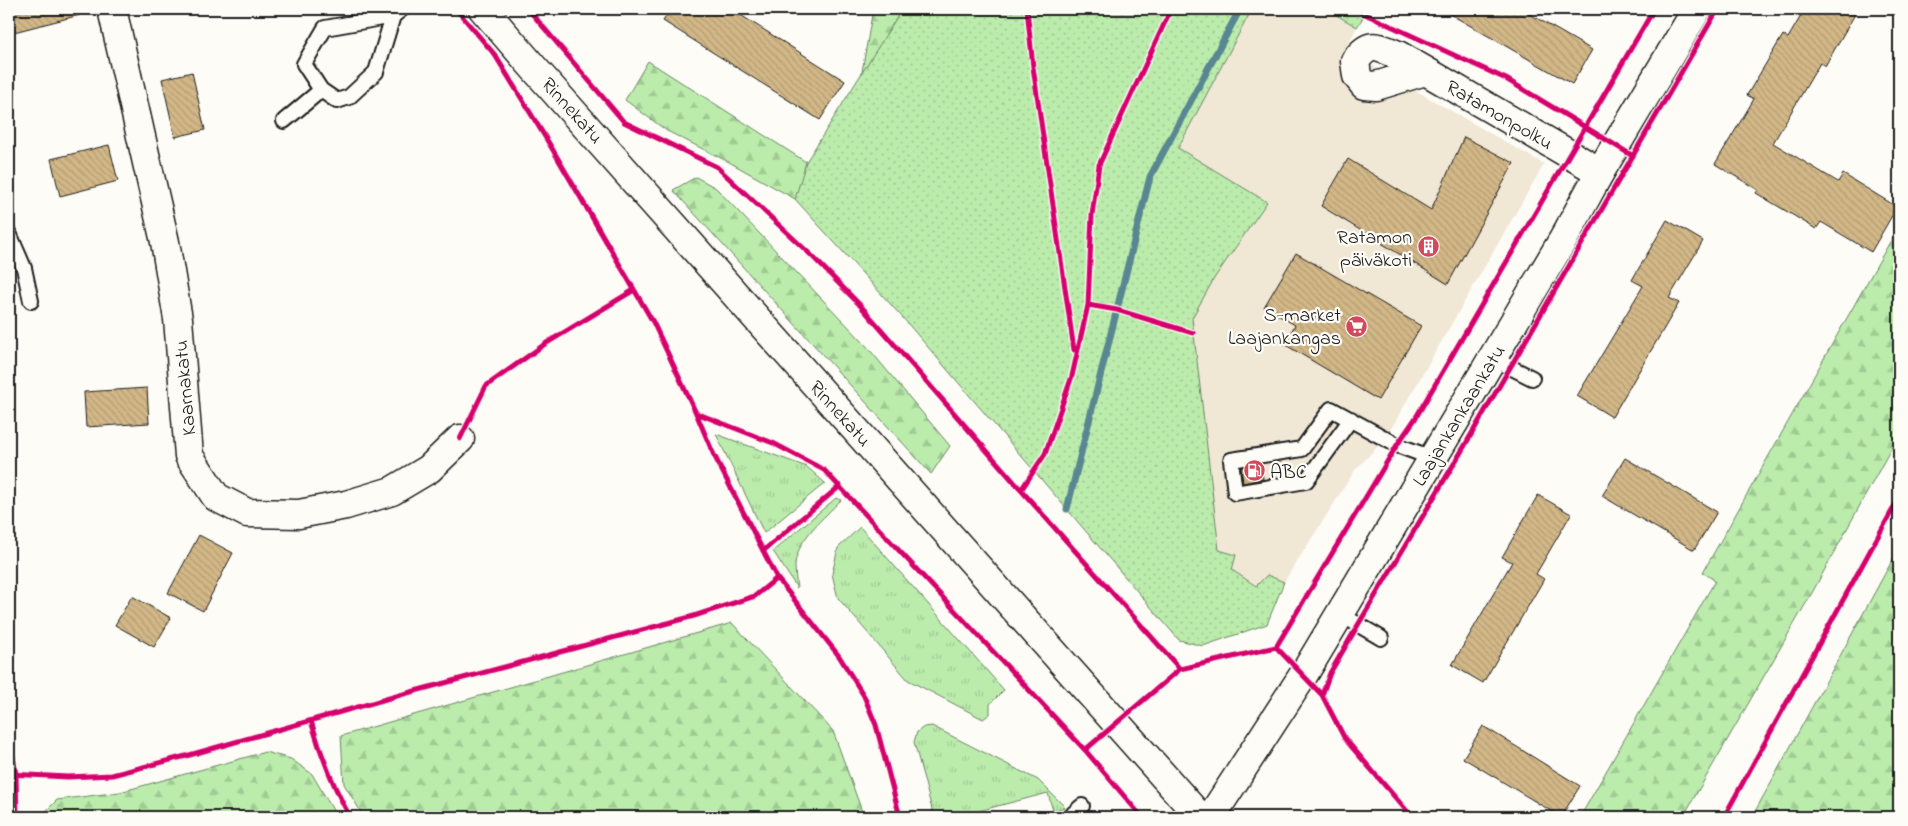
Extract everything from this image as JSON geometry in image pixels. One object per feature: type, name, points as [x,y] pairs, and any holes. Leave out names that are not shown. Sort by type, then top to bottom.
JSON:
[{"type":"street","name":"Kaarnakatu","points":[[112,9],[164,242],[178,318],[189,456],[216,497],[247,513],[298,514],[346,505],[392,491],[429,469],[460,438]]},
{"type":"street","name":"Rinnekatu","points":[[483,9],[1200,817]]},
{"type":"street","name":"Laajankankaankatu","points":[[1211,817],[1304,674],[1564,238],[1600,172],[1697,9]]},
{"type":"street","name":"Ratamonpolku","points":[[1426,71],[1600,172]]},
{"type":"lane","points":[[398,13],[376,72],[349,97],[337,100],[321,90],[304,64],[325,28],[398,13]]},
{"type":"lane","points":[[284,121],[321,90]]},
{"type":"lane","points":[[9,233],[24,268],[31,301]]},
{"type":"lane","points":[[1492,358],[1532,378]]},
{"type":"lane","points":[[1351,419],[1306,481],[1235,493],[1230,460],[1302,449],[1331,409],[1351,419],[1397,445],[1432,458]]},
{"type":"lane","points":[[1340,614],[1381,638]]},
{"type":"shaded area","points":[[1252,9],[1326,9],[1357,27],[1345,50],[1544,164],[1385,439],[1355,470],[1284,582],[1267,575],[1257,586],[1232,570],[1219,550],[1192,318],[1215,277],[1267,202],[1177,148]]},
{"type":"green space","points":[[873,9],[994,9],[844,248],[795,199],[729,162],[667,131],[625,100],[648,61],[806,162],[857,100]]},
{"type":"green space","points":[[902,9],[1252,9],[1178,148],[1267,202],[1215,277],[1192,318],[1219,550],[1236,555],[1232,570],[1256,586],[1267,575],[1284,582],[1267,624],[1203,646],[1179,640],[903,318],[795,199],[806,162]]},
{"type":"green space","points":[[1326,9],[1368,9],[1357,27]]},
{"type":"green space","points":[[696,177],[716,188],[864,343],[950,446],[931,474],[673,190]]},
{"type":"green space","points":[[1899,226],[1899,434],[1813,591],[1683,817],[1580,817],[1715,581],[1703,572]]},
{"type":"green space","points":[[716,434],[807,467],[825,483],[764,533]]},
{"type":"green space","points":[[836,498],[841,500],[806,537],[797,555],[795,564],[797,588],[773,551]]},
{"type":"green space","points":[[860,527],[1004,690],[990,704],[990,714],[983,719],[908,680],[838,598],[832,574],[838,548]]},
{"type":"green space","points":[[1899,548],[1899,817],[1752,817]]},
{"type":"green space","points":[[732,623],[833,731],[864,817],[364,817],[344,784],[341,736]]},
{"type":"green space","points":[[932,726],[1038,780],[1065,807],[1053,811],[1048,793],[955,817],[934,817],[914,742],[917,732],[924,727]]},
{"type":"green space","points":[[265,752],[291,759],[312,774],[337,817],[40,817],[57,800],[120,792]]},
{"type":"building","points":[[9,9],[80,9],[80,15],[14,32]]},
{"type":"building","points":[[671,9],[731,9],[845,81],[820,120],[663,21]]},
{"type":"building","points":[[1441,9],[1521,9],[1592,50],[1572,84]]},
{"type":"building","points":[[1805,9],[1858,9],[1825,66],[1820,63],[1773,143],[1838,182],[1843,174],[1897,207],[1871,252],[1821,222],[1816,229],[1756,193],[1758,190],[1715,164],[1754,99],[1747,95],[1783,35],[1788,38]]},
{"type":"building","points":[[192,72],[205,130],[175,137],[162,79]]},
{"type":"building","name":"Ratamon päiväkoti","points":[[1464,137],[1514,163],[1448,284],[1321,206],[1348,159],[1431,210]]},
{"type":"building","points":[[109,145],[118,181],[60,196],[51,159]]},
{"type":"building","points":[[1667,220],[1703,241],[1669,298],[1679,303],[1612,417],[1577,396],[1643,286],[1632,280]]},
{"type":"building","name":"S-market Laajankangas","points":[[1296,253],[1421,326],[1378,400],[1284,344],[1295,325],[1264,307]]},
{"type":"building","points":[[147,388],[149,423],[86,427],[84,392]]},
{"type":"building","points":[[1625,458],[1717,512],[1694,550],[1602,496]]},
{"type":"building","points":[[1261,464],[1263,479],[1243,483],[1241,467]]},
{"type":"building","points":[[1538,495],[1571,514],[1536,574],[1544,579],[1483,683],[1452,665],[1512,562],[1502,557]]},
{"type":"building","points":[[199,535],[233,553],[203,611],[168,593]]},
{"type":"building","points":[[132,596],[171,618],[154,647],[115,625]]},
{"type":"building","points":[[1483,726],[1580,786],[1561,817],[1463,758]]},
{"type":"waterway","points":[[1067,509],[1150,177],[1240,9]]},
{"type":"cycle path","points":[[456,9],[495,55],[653,322],[713,453],[777,578],[839,656],[864,696],[876,725],[900,817]]},
{"type":"cycle path","points":[[528,9],[624,122],[717,167],[812,256],[859,304],[1180,669]]},
{"type":"cycle path","points":[[1027,9],[1033,67],[1074,350]]},
{"type":"cycle path","points":[[1021,490],[1045,454],[1072,376],[1088,305],[1092,215],[1099,165],[1171,9]]},
{"type":"cycle path","points":[[1354,9],[1506,79],[1633,156]]},
{"type":"cycle path","points":[[1276,647],[1397,445],[1415,419],[1654,9]]},
{"type":"cycle path","points":[[1322,695],[1330,673],[1464,447],[1718,9]]},
{"type":"cycle path","points":[[460,439],[486,386],[545,344],[634,290]]},
{"type":"cycle path","points":[[1088,305],[1117,310],[1193,333]]},
{"type":"cycle path","points":[[696,413],[773,443],[824,470],[1085,750],[1142,817]]},
{"type":"cycle path","points":[[763,551],[840,486]]},
{"type":"cycle path","points":[[1724,817],[1899,498]]},
{"type":"cycle path","points":[[9,774],[68,777],[112,775],[694,616],[755,596],[777,578]]},
{"type":"cycle path","points":[[1085,750],[1180,669],[1276,647],[1322,695],[1345,739],[1412,817]]},
{"type":"cycle path","points":[[311,721],[328,770],[350,817]]},
{"type":"cycle path","points":[[9,734],[16,774],[17,817]]},
{"type":"place","name":"Ratamon päiväkoti","points":[[1428,247]]},
{"type":"place","name":"S-market Laajankangas","points":[[1357,326]]},
{"type":"place","name":"ABC","points":[[1254,471]]}]
